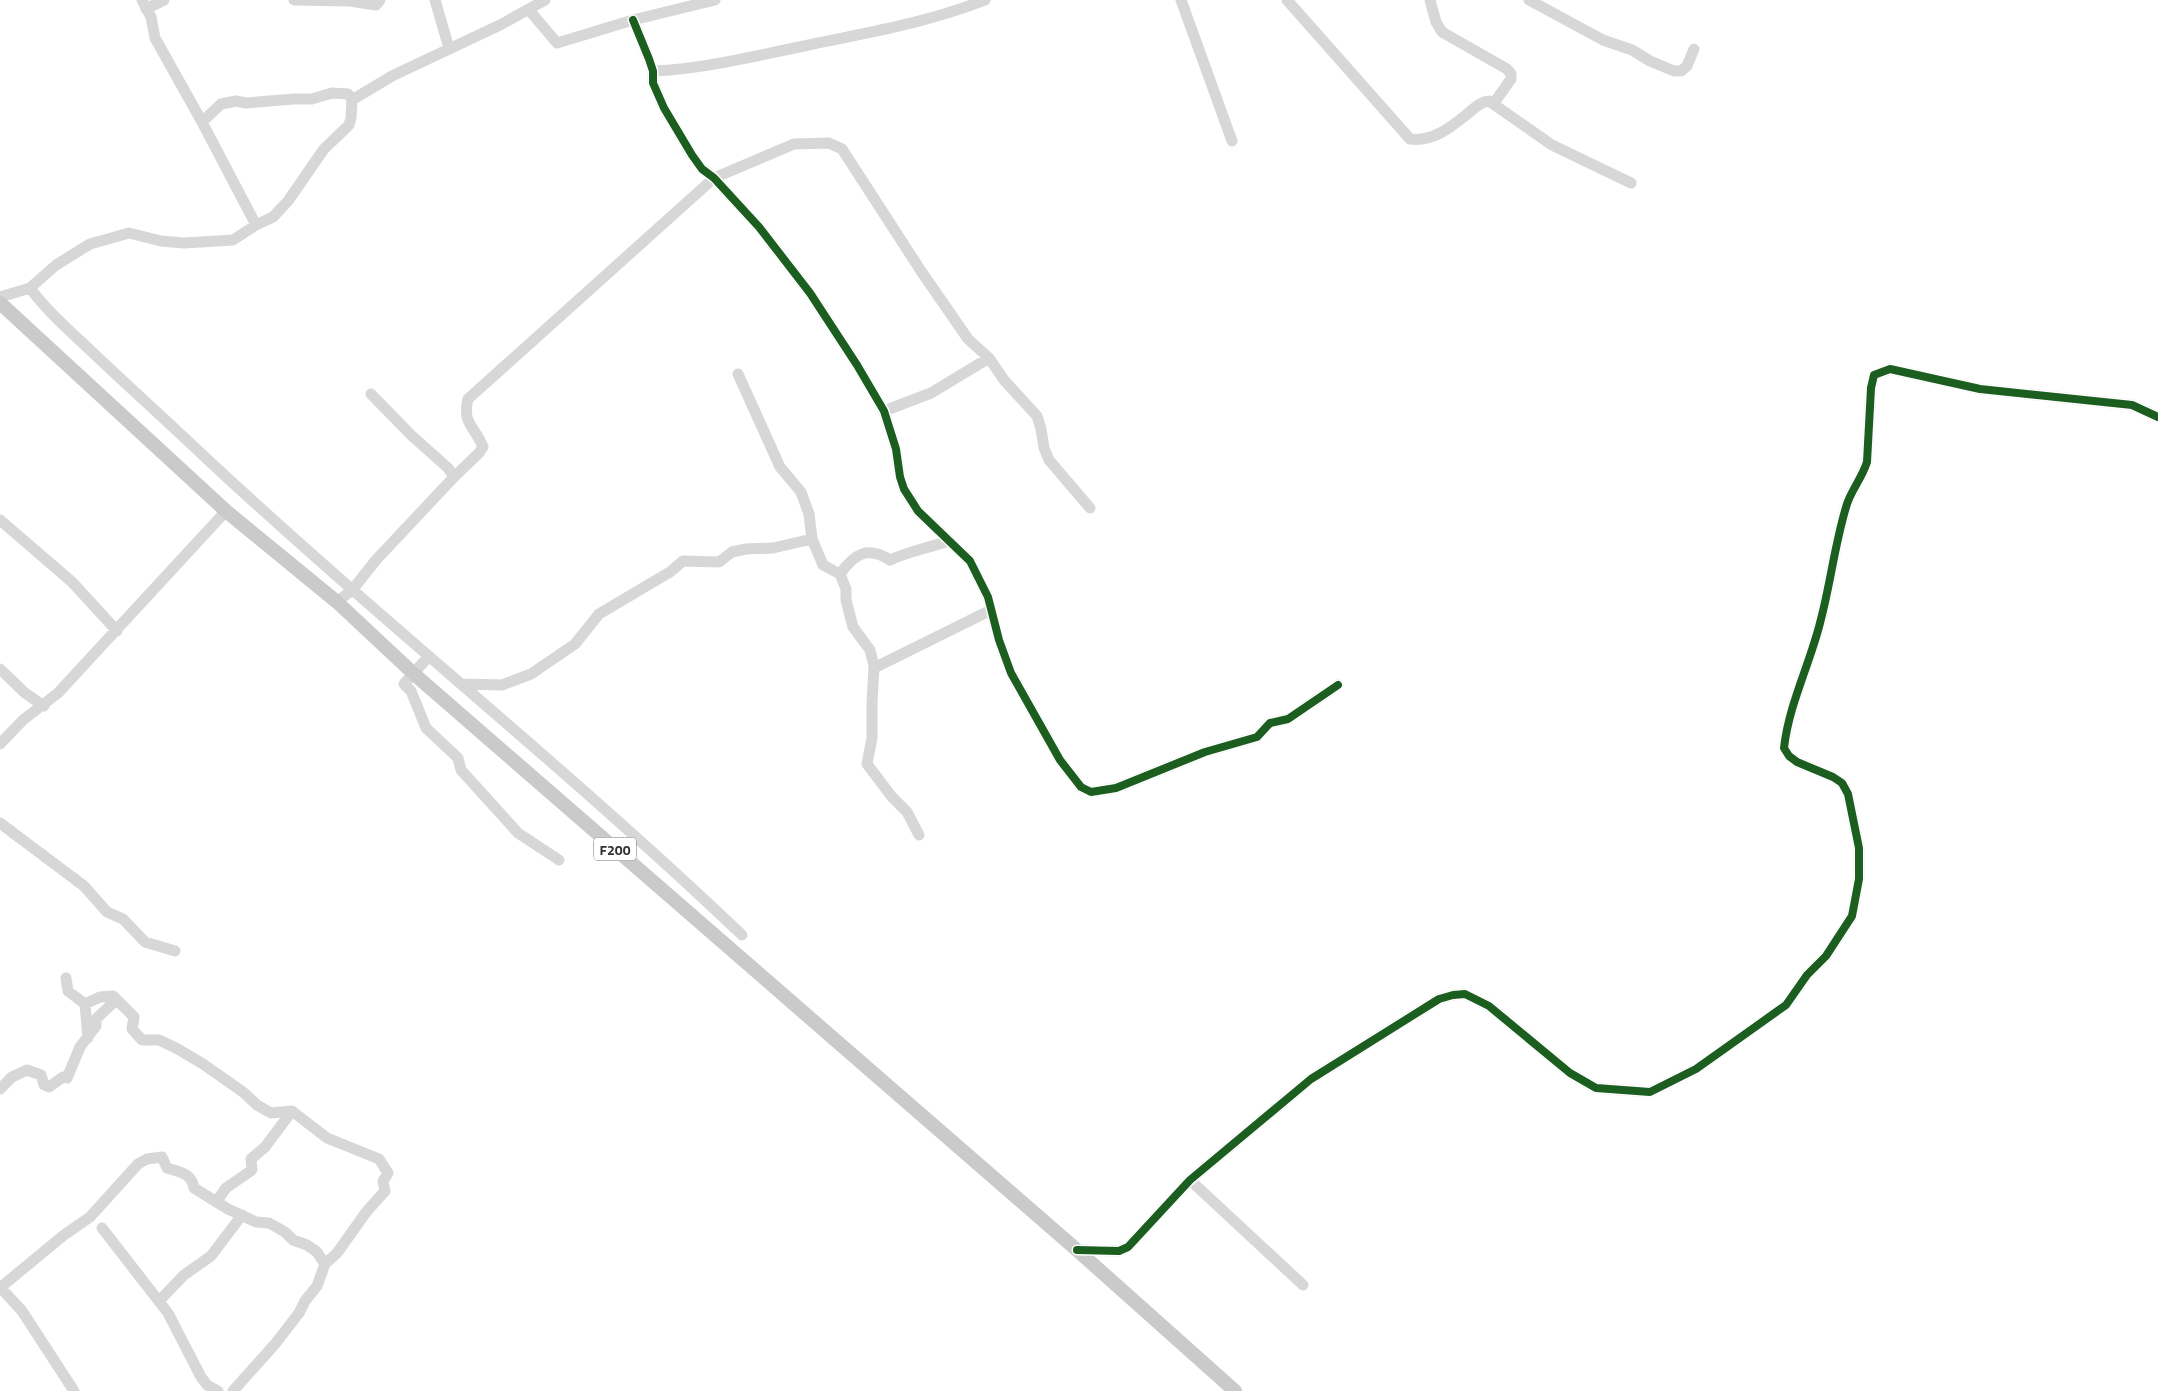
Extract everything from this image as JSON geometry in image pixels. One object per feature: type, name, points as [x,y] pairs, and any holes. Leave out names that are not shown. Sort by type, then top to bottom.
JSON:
[{"type":"main road","name":"F200","points":[[0,303],[226,511],[337,602],[414,674],[1077,1250],[1235,1391]]},
{"type":"street","points":[[164,0],[144,5],[151,17],[155,38],[256,225]]},
{"type":"street","points":[[294,0],[350,1],[376,5],[380,0]]},
{"type":"street","points":[[435,0],[449,48]]},
{"type":"street","points":[[352,100],[392,76],[529,10],[544,0]]},
{"type":"street","points":[[529,10],[557,43],[633,20],[715,0]]},
{"type":"street","points":[[653,71],[701,66],[869,33],[906,25],[986,0]]},
{"type":"street","points":[[1181,0],[1232,141]]},
{"type":"street","points":[[1287,0],[1410,139],[1420,140],[1434,137],[1465,116],[1481,102],[1488,101],[1494,103],[1552,144],[1632,183]]},
{"type":"street","points":[[1430,0],[1436,22],[1442,32],[1507,69],[1512,74],[1511,79],[1494,103]]},
{"type":"street","points":[[1529,0],[1603,40],[1632,50],[1650,61],[1674,71],[1681,71],[1688,66],[1694,49]]},
{"type":"street","points":[[633,20],[653,71],[653,84],[677,131],[702,169],[714,178],[759,227],[810,293],[857,365],[884,411],[896,449],[900,477],[904,489],[918,511],[970,561],[984,589],[1005,657],[1022,694],[1060,760],[1081,787],[1091,792],[1116,788],[1204,752],[1257,737],[1270,723],[1288,719],[1338,684]]},
{"type":"street","points":[[0,297],[30,288],[56,265],[90,244],[129,233],[161,241],[184,243],[233,240],[256,225],[273,217],[288,201],[324,149],[349,125],[352,100],[348,94],[342,92],[332,93],[312,100],[294,99],[246,103],[236,101],[221,104],[202,122]]},
{"type":"street","points":[[337,602],[353,589],[376,560],[483,447],[466,419],[465,411],[468,398],[714,178],[794,144],[829,142],[842,149],[968,339],[989,358],[1004,380],[1037,416],[1044,448],[1049,460],[1090,508]]},
{"type":"street","points":[[30,288],[43,305],[307,551],[463,684],[644,844],[742,935]]},
{"type":"street","points":[[884,411],[931,392],[989,358]]},
{"type":"street","points":[[1077,1250],[1119,1251],[1128,1247],[1190,1180],[1311,1079],[1439,999],[1465,994],[1489,1006],[1570,1073],[1596,1088],[1650,1092],[1696,1068],[1786,1005],[1807,975],[1826,956],[1852,916],[1860,879],[1859,848],[1848,794],[1842,783],[1833,777],[1797,762],[1789,756],[1784,748],[1793,708],[1821,620],[1841,523],[1850,496],[1864,474],[1874,375],[1890,369],[1980,389],[2132,405],[2158,417]]},
{"type":"street","points":[[738,374],[780,467],[801,492],[809,514],[812,539],[823,565],[840,574],[846,589],[846,600],[853,627],[870,650],[874,668],[872,738],[867,764],[892,798],[907,812],[919,835]]},
{"type":"street","points":[[370,394],[411,436],[448,468],[454,477]]},
{"type":"street","points":[[0,744],[23,720],[44,706],[117,631],[226,511]]},
{"type":"street","points":[[0,520],[72,582],[117,631]]},
{"type":"street","points":[[463,684],[502,685],[531,674],[575,644],[599,614],[670,572],[683,560],[719,562],[732,552],[746,549],[773,548],[812,539]]},
{"type":"street","points":[[840,574],[847,564],[865,552],[878,552],[890,560],[908,552],[926,549],[948,541]]},
{"type":"street","points":[[874,668],[991,610]]},
{"type":"street","points":[[429,656],[404,684],[411,692],[426,728],[458,758],[461,770],[518,832],[559,860]]},
{"type":"street","points":[[0,670],[25,693],[44,706]]},
{"type":"street","points":[[0,823],[84,886],[107,912],[123,919],[144,942],[175,951]]},
{"type":"street","points":[[66,978],[68,991],[85,1004],[88,1038]]},
{"type":"street","points":[[85,1004],[100,997],[113,996],[134,1017],[132,1029],[142,1040],[159,1040],[176,1048],[204,1064],[243,1092],[257,1105],[271,1113],[292,1111],[327,1138],[379,1159],[388,1173],[384,1181],[385,1190],[337,1254],[325,1264],[317,1286],[305,1301],[299,1313],[275,1344],[233,1391]]},
{"type":"street","points":[[0,1090],[12,1077],[27,1070],[41,1075],[44,1085],[50,1087],[63,1077],[67,1078],[80,1047],[96,1026],[96,1019],[116,1000]]},
{"type":"street","points":[[216,1202],[226,1188],[252,1170],[251,1159],[265,1147],[292,1111]]},
{"type":"street","points":[[74,1391],[22,1311],[0,1287],[64,1235],[90,1217],[138,1164],[147,1159],[162,1157],[167,1168],[188,1174],[193,1181],[194,1188],[216,1202],[256,1222],[269,1224],[285,1232],[293,1240],[307,1244],[317,1252],[325,1264]]},
{"type":"street","points":[[1190,1180],[1303,1285]]},
{"type":"street","points":[[159,1301],[184,1274],[210,1256],[242,1215]]},
{"type":"street","points":[[102,1228],[159,1301],[181,1335],[201,1377],[208,1385],[218,1391]]},
{"type":"cycle path","points":[[633,20],[653,71],[653,83],[664,108],[692,155],[702,169],[714,178],[759,227],[810,293],[857,365],[884,411],[896,449],[900,477],[904,489],[918,511],[970,561],[988,597],[999,640],[1011,673],[1060,760],[1081,787],[1091,792],[1116,788],[1205,752],[1257,737],[1270,723],[1288,719],[1338,685]]},
{"type":"cycle path","points":[[1077,1250],[1119,1251],[1128,1247],[1190,1180],[1311,1079],[1439,999],[1465,994],[1489,1006],[1570,1073],[1596,1088],[1650,1092],[1696,1069],[1786,1005],[1807,975],[1826,956],[1852,916],[1859,879],[1859,848],[1848,794],[1842,783],[1833,777],[1797,762],[1789,756],[1784,748],[1790,715],[1817,635],[1843,518],[1849,499],[1867,462],[1871,388],[1874,375],[1890,369],[1980,389],[2132,405],[2158,417]]}]
